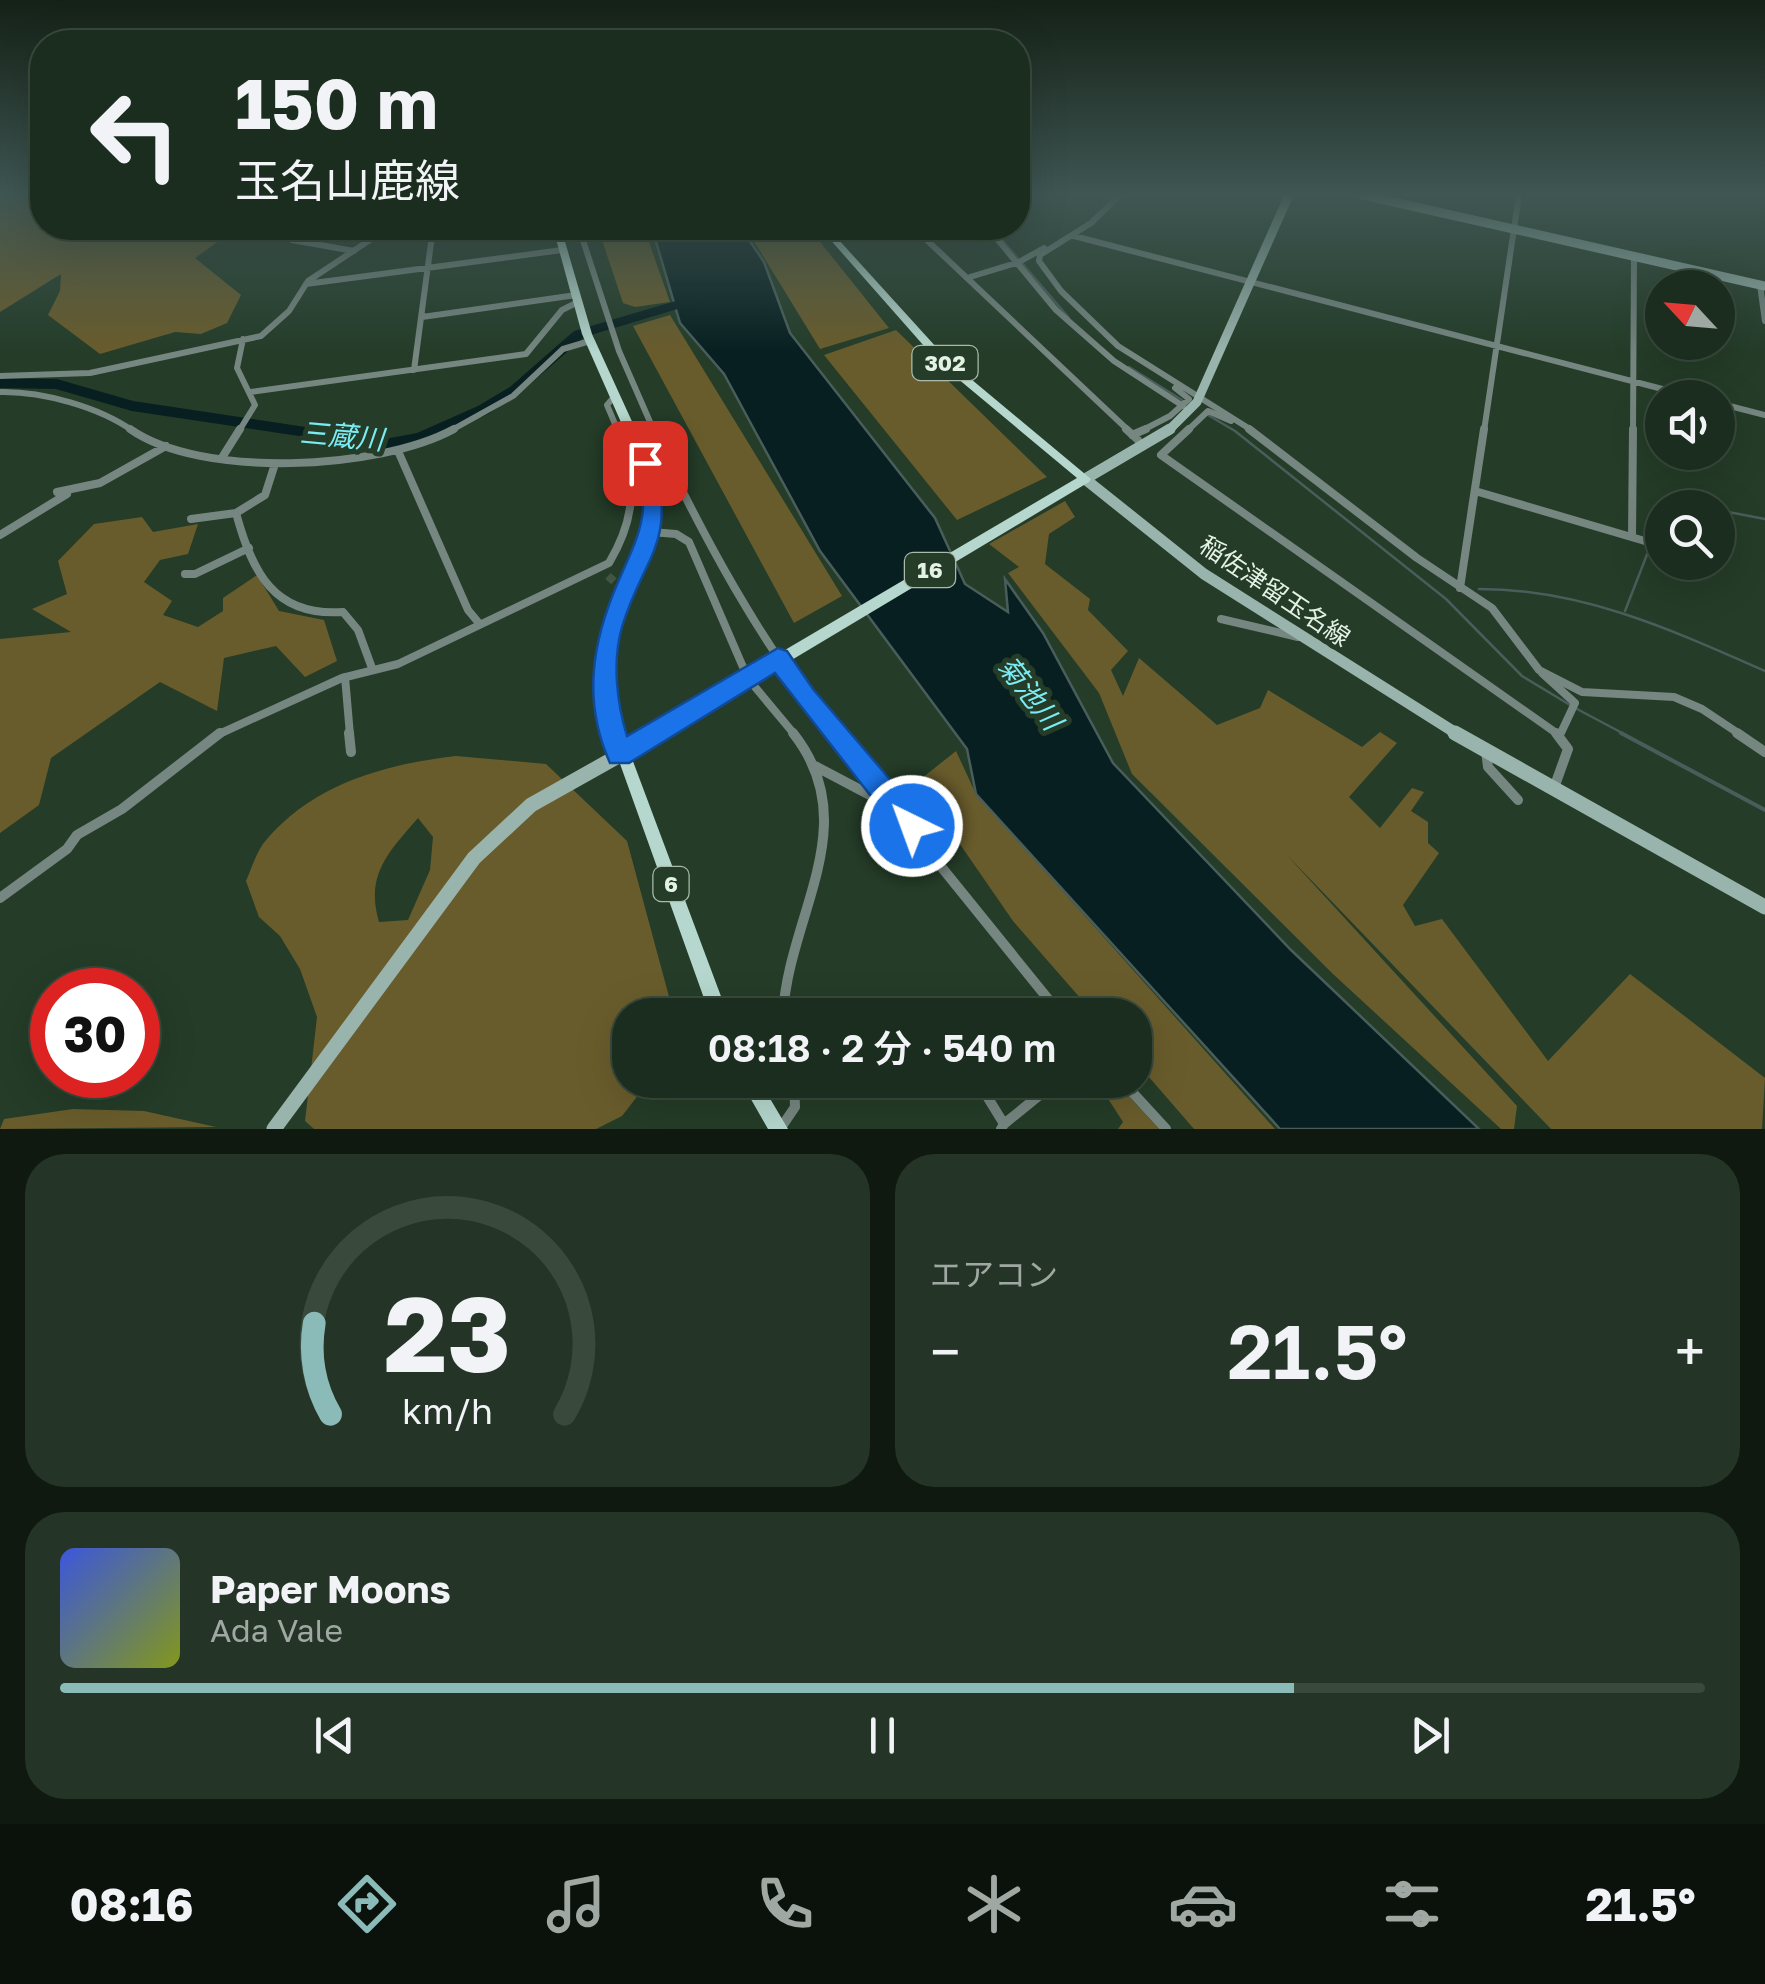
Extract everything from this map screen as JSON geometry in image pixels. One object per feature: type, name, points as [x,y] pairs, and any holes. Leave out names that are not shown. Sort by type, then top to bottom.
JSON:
[{"type":"main road","name":"302","points":[[842,248],[944,362],[1085,479]]},
{"type":"main road","points":[[1085,479],[1168,431],[1200,397],[1266,248]]},
{"type":"main road","points":[[1598,248],[1762,286]]},
{"type":"main road","name":"6","points":[[562,250],[587,333],[652,482],[651,532],[609,629],[603,685],[620,754],[713,998]]},
{"type":"main road","name":"16","points":[[620,754],[1085,479]]},
{"type":"main road","name":"稲佐津留玉名線","points":[[1085,479],[1203,573],[1302,638],[1485,750],[1765,907]]},
{"type":"main road","points":[[274,1129],[474,858],[531,805],[620,754]]},
{"type":"main road","points":[[761,1098],[779,1129]]},
{"type":"street","points":[[335,248],[354,251]]},
{"type":"street","points":[[0,376],[90,373],[261,336],[275,326],[306,284],[359,248]]},
{"type":"street","points":[[414,370],[430,248]]},
{"type":"street","points":[[585,248],[610,331],[693,506],[783,656],[894,808],[1047,998]]},
{"type":"street","points":[[936,248],[1135,437],[1171,417],[1188,399],[1100,330],[1042,267],[1040,256],[1053,248]]},
{"type":"street","points":[[1009,248],[1022,260],[1056,310],[1114,361],[1183,406]]},
{"type":"street","points":[[970,277],[1049,248]]},
{"type":"street","points":[[1119,248],[1645,384]]},
{"type":"street","points":[[1460,588],[1511,248]]},
{"type":"street","points":[[306,284],[562,250]]},
{"type":"street","points":[[1632,538],[1634,256]]},
{"type":"street","points":[[1762,286],[1765,322]]},
{"type":"street","points":[[422,317],[578,298]]},
{"type":"street","points":[[251,392],[526,354],[562,310],[578,298]]},
{"type":"street","points":[[0,392],[32,391],[71,406],[108,412],[144,441],[274,467],[398,451],[430,442],[513,396],[587,333]]},
{"type":"street","points":[[223,456],[255,405],[237,368],[243,339]]},
{"type":"street","points":[[1154,373],[1246,426],[1504,618],[1539,670],[1573,707],[1560,736]]},
{"type":"street","points":[[236,512],[249,548],[283,605],[301,612],[343,612],[358,630],[374,672],[609,563],[621,545],[636,499],[634,468],[607,405],[614,398]]},
{"type":"street","points":[[1735,407],[1765,415]]},
{"type":"street","points":[[1246,426],[1208,410],[1160,456],[1560,736],[1568,748],[1554,788]]},
{"type":"street","points":[[0,536],[71,492],[108,480],[166,446]]},
{"type":"street","points":[[398,451],[468,610],[478,622]]},
{"type":"street","points":[[190,518],[236,512],[265,495],[274,467]]},
{"type":"street","points":[[1476,490],[1645,542]]},
{"type":"street","points":[[56,492],[71,492]]},
{"type":"street","points":[[651,532],[676,534],[689,542],[742,667]]},
{"type":"street","points":[[185,574],[207,569],[249,548]]},
{"type":"street","points":[[598,568],[608,576]]},
{"type":"street","points":[[207,569],[212,582]]},
{"type":"street","points":[[1221,619],[1302,638]]},
{"type":"street","points":[[0,898],[67,849],[77,836],[122,808],[229,726],[372,668]]},
{"type":"street","points":[[1539,670],[1582,692],[1674,697],[1702,710],[1765,752]]},
{"type":"street","points":[[345,677],[351,752]]},
{"type":"street","points":[[755,687],[815,766],[826,805],[824,833],[785,966],[784,998]]},
{"type":"street","points":[[1485,750],[1488,766],[1518,800]]},
{"type":"street","points":[[815,766],[894,808]]},
{"type":"street","points":[[779,1129],[794,1112],[797,1098]]},
{"type":"street","points":[[987,1098],[1002,1126],[1036,1098]]},
{"type":"street","points":[[1138,1098],[1166,1129]]},
{"type":"shaded area","points":[[0,248],[209,248],[195,258],[241,295],[227,323],[201,334],[175,332],[100,354],[48,315],[60,291],[61,274],[0,312]]},
{"type":"shaded area","points":[[605,248],[651,248],[670,302],[635,307],[623,303]]},
{"type":"shaded area","points":[[758,248],[825,248],[889,328],[820,349]]},
{"type":"shaded area","points":[[670,315],[842,596],[794,623],[633,326]]},
{"type":"shaded area","points":[[896,330],[1047,477],[957,520],[824,355]]},
{"type":"shaded area","points":[[1065,501],[1075,517],[1049,534],[1045,564],[1090,599],[1088,610],[1128,651],[1111,670],[1123,696],[1139,658],[1217,725],[1260,708],[1268,690],[1362,747],[1380,732],[1397,743],[1349,797],[1380,828],[1412,788],[1424,792],[1411,811],[1428,822],[1428,843],[1439,853],[1403,905],[1415,926],[1442,919],[1548,1061],[1630,974],[1765,1078],[1762,1129],[1551,1129],[1285,853],[1517,1106],[1514,1129],[1501,1129],[1333,974],[1132,774],[1099,693],[1008,573],[1019,567],[989,544]]},
{"type":"shaded area","points":[[142,517],[153,532],[198,524],[188,554],[160,560],[144,582],[172,601],[163,615],[198,627],[223,611],[223,598],[257,575],[279,611],[324,620],[337,661],[305,677],[276,646],[224,658],[217,711],[160,682],[51,758],[39,805],[0,833],[0,639],[71,632],[32,609],[67,594],[58,561],[94,524]]},
{"type":"shaded area","points":[[956,751],[976,794],[1275,1129],[1194,1129],[1152,1081],[1152,998],[1080,998],[1013,921],[917,782]]},
{"type":"shaded area","points":[[456,756],[546,764],[627,841],[669,998],[612,998],[612,1098],[636,1098],[622,1116],[596,1129],[314,1129],[305,1121],[317,1017],[300,969],[280,936],[259,917],[246,881],[263,843],[307,804],[354,780],[404,764]],"holes":[[[418,818],[433,837],[430,870],[408,920],[379,922],[375,890],[382,865]]]},
{"type":"shaded area","points":[[1108,1098],[1131,1098],[1159,1129],[1118,1129],[1123,1122]]},
{"type":"shaded area","points":[[73,1109],[144,1111],[216,1127],[0,1129],[4,1119]]},
{"type":"water","name":"菊池川","points":[[658,248],[754,248],[764,262],[790,333],[935,518],[965,584],[1008,612],[1005,579],[1043,633],[1113,763],[1291,950],[1479,1129],[1280,1129],[976,794],[967,749],[820,551],[724,374],[680,323]]},
{"type":"waterway","points":[[1009,248],[1069,318]]},
{"type":"waterway","name":"三蔵川","points":[[0,383],[57,384],[132,406],[385,444],[420,438],[483,410],[515,390],[579,334],[696,299]]},
{"type":"waterway","points":[[1129,367],[1182,400]]},
{"type":"waterway","points":[[1208,415],[1235,431],[1446,599],[1522,676],[1570,705]]},
{"type":"waterway","points":[[1735,513],[1765,519]]},
{"type":"waterway","points":[[1625,611],[1645,560]]},
{"type":"waterway","points":[[1479,589],[1517,591],[1591,604],[1661,627],[1765,671]]},
{"type":"waterway","points":[[1577,709],[1626,735]]},
{"type":"waterway","points":[[1621,733],[1765,810]]},
{"type":"tunnel","points":[[608,576],[635,600]]},
{"type":"route","points":[[645,463],[654,504],[651,532],[609,629],[605,661],[606,709],[620,754],[778,658],[804,697],[912,826]]}]
